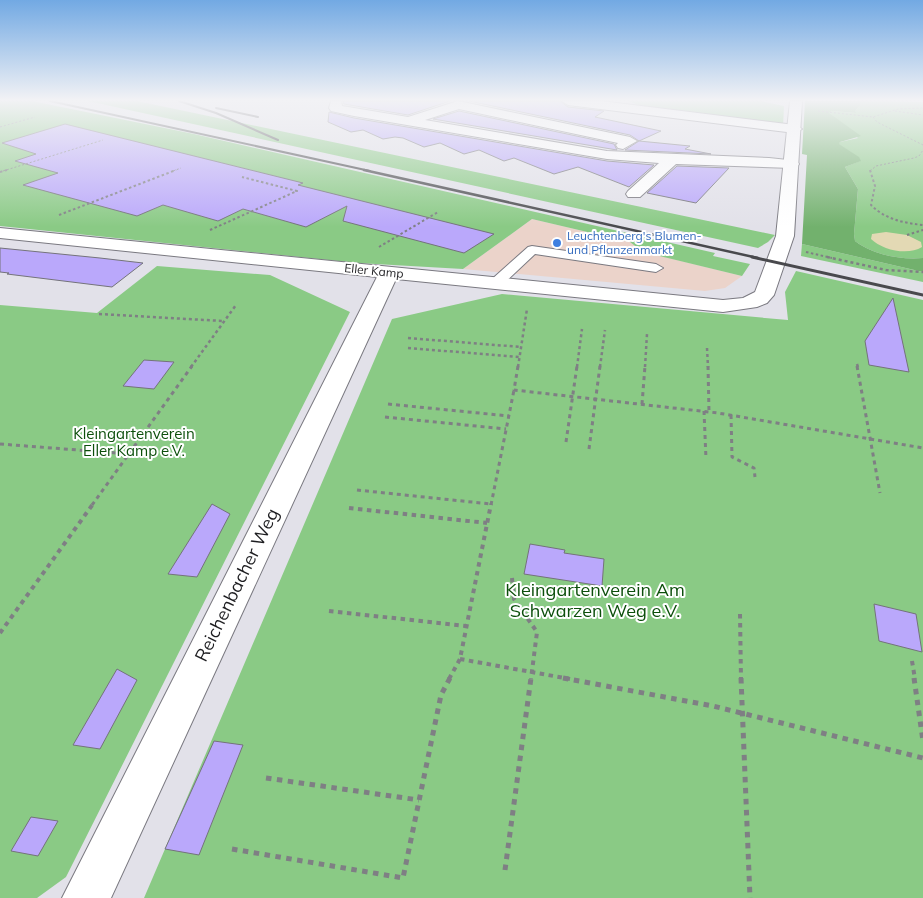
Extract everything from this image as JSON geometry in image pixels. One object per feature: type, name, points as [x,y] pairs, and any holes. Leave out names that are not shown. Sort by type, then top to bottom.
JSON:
[{"type":"street","points":[[534,143],[607,155],[671,160],[736,159],[792,164]]},
{"type":"street","points":[[607,155],[626,143]]},
{"type":"street","points":[[782,246],[794,143]]},
{"type":"street","points":[[634,194],[671,160]]},
{"type":"street","name":"Eller Kamp","points":[[0,233],[723,306],[748,304],[757,301],[764,295],[782,246]]},
{"type":"street","name":"Reichenbacher Weg","points":[[86,898],[388,272]]},
{"type":"lane","points":[[496,283],[532,250],[656,268]]},
{"type":"path","points":[[0,172],[94,143]]},
{"type":"path","points":[[923,150],[920,156],[876,166],[870,170],[875,186],[871,205],[876,211],[895,220],[923,225]]},
{"type":"path","points":[[56,216],[181,168]]},
{"type":"path","points":[[202,234],[297,191],[242,177]]},
{"type":"path","points":[[376,249],[438,212]]},
{"type":"path","points":[[907,235],[923,230]]},
{"type":"path","points":[[782,246],[886,270],[923,272]]},
{"type":"path","points":[[232,849],[403,878],[442,695],[460,659],[509,416],[532,287]]},
{"type":"path","points":[[0,633],[236,305]]},
{"type":"path","points":[[99,314],[223,321]]},
{"type":"path","points":[[566,442],[582,329]]},
{"type":"path","points":[[589,448],[605,330]]},
{"type":"path","points":[[642,404],[647,334]]},
{"type":"path","points":[[408,338],[522,347]]},
{"type":"path","points":[[408,348],[520,358]]},
{"type":"path","points":[[707,348],[709,412]]},
{"type":"path","points":[[857,364],[880,493]]},
{"type":"path","points":[[514,390],[704,411],[923,448]]},
{"type":"path","points":[[388,404],[509,416]]},
{"type":"path","points":[[704,411],[706,460]]},
{"type":"path","points":[[731,415],[732,457],[754,468],[755,477]]},
{"type":"path","points":[[385,418],[506,429]]},
{"type":"path","points":[[0,444],[130,454]]},
{"type":"path","points":[[356,490],[491,504]]},
{"type":"path","points":[[349,508],[487,523]]},
{"type":"path","points":[[505,870],[537,632],[514,599],[512,578]]},
{"type":"path","points":[[329,611],[466,626]]},
{"type":"path","points":[[740,614],[750,898]]},
{"type":"path","points":[[460,659],[742,713],[923,758]]},
{"type":"path","points":[[912,661],[923,741]]},
{"type":"path","points":[[266,778],[419,800]]},
{"type":"shaded area","points":[[532,219],[630,242],[644,252],[742,276],[725,288],[705,291],[463,269]]},
{"type":"green space","points":[[0,143],[233,143],[715,253],[713,256],[750,264],[742,276],[643,252],[630,242],[532,219],[463,269],[358,263],[0,226]]},
{"type":"green space","points":[[279,143],[337,143],[775,235],[758,248]]},
{"type":"green space","points":[[803,143],[840,143],[859,157],[861,161],[845,167],[858,189],[855,241],[870,250],[887,256],[923,258],[923,272],[802,244],[807,155],[802,154]]},
{"type":"green space","points":[[923,143],[923,258],[888,256],[870,250],[855,241],[858,189],[845,167],[860,161],[838,144]]},
{"type":"green space","points":[[802,244],[923,272],[923,282],[801,256]]},
{"type":"green space","name":"Kleingartenverein Eller Kamp e.V.","points":[[157,266],[270,275],[350,312],[66,877],[37,898],[0,898],[0,305],[97,313]]},
{"type":"green space","name":"Kleingartenverein Am Schwarzen Weg e.V.","points":[[796,271],[923,300],[923,898],[144,898],[392,319],[502,294],[788,320],[785,292]]},
{"type":"sand","points":[[886,232],[907,235],[921,242],[922,247],[910,251],[888,249],[871,239],[872,234]]},
{"type":"building","points":[[2,143],[141,143],[303,183],[298,185],[494,234],[464,253],[343,221],[347,206],[306,227],[243,209],[218,221],[163,205],[137,216],[23,185],[58,173],[15,161],[36,154]]},
{"type":"building","points":[[414,143],[501,143],[607,161],[654,165],[629,187],[578,167],[554,174],[514,158],[504,161],[479,150],[464,154],[440,143],[424,147]]},
{"type":"building","points":[[575,143],[609,143],[614,144],[617,150]]},
{"type":"building","points":[[636,143],[658,143],[690,146],[685,149],[711,154],[625,150]]},
{"type":"building","points":[[677,166],[729,168],[696,203],[647,193]]},
{"type":"building","points":[[0,248],[143,263],[112,287],[0,272]]},
{"type":"building","points":[[893,298],[909,372],[869,365],[865,341]]},
{"type":"building","points":[[144,360],[174,362],[154,389],[123,386]]},
{"type":"building","points":[[212,504],[230,514],[197,577],[168,574]]},
{"type":"building","points":[[530,544],[565,550],[564,553],[604,559],[602,586],[524,574]]},
{"type":"building","points":[[874,604],[916,614],[922,652],[879,641]]},
{"type":"building","points":[[117,669],[137,680],[100,749],[73,745]]},
{"type":"building","points":[[214,741],[243,745],[199,855],[165,849]]},
{"type":"building","points":[[31,817],[58,821],[38,856],[11,851]]},
{"type":"railway","points":[[242,143],[370,171]]},
{"type":"railway","points":[[364,170],[758,258]]},
{"type":"railway","points":[[752,257],[923,295]]},
{"type":"place","name":"Leuchtenberg's Blumen- und Pflanzenmarkt","points":[[557,243]]}]
